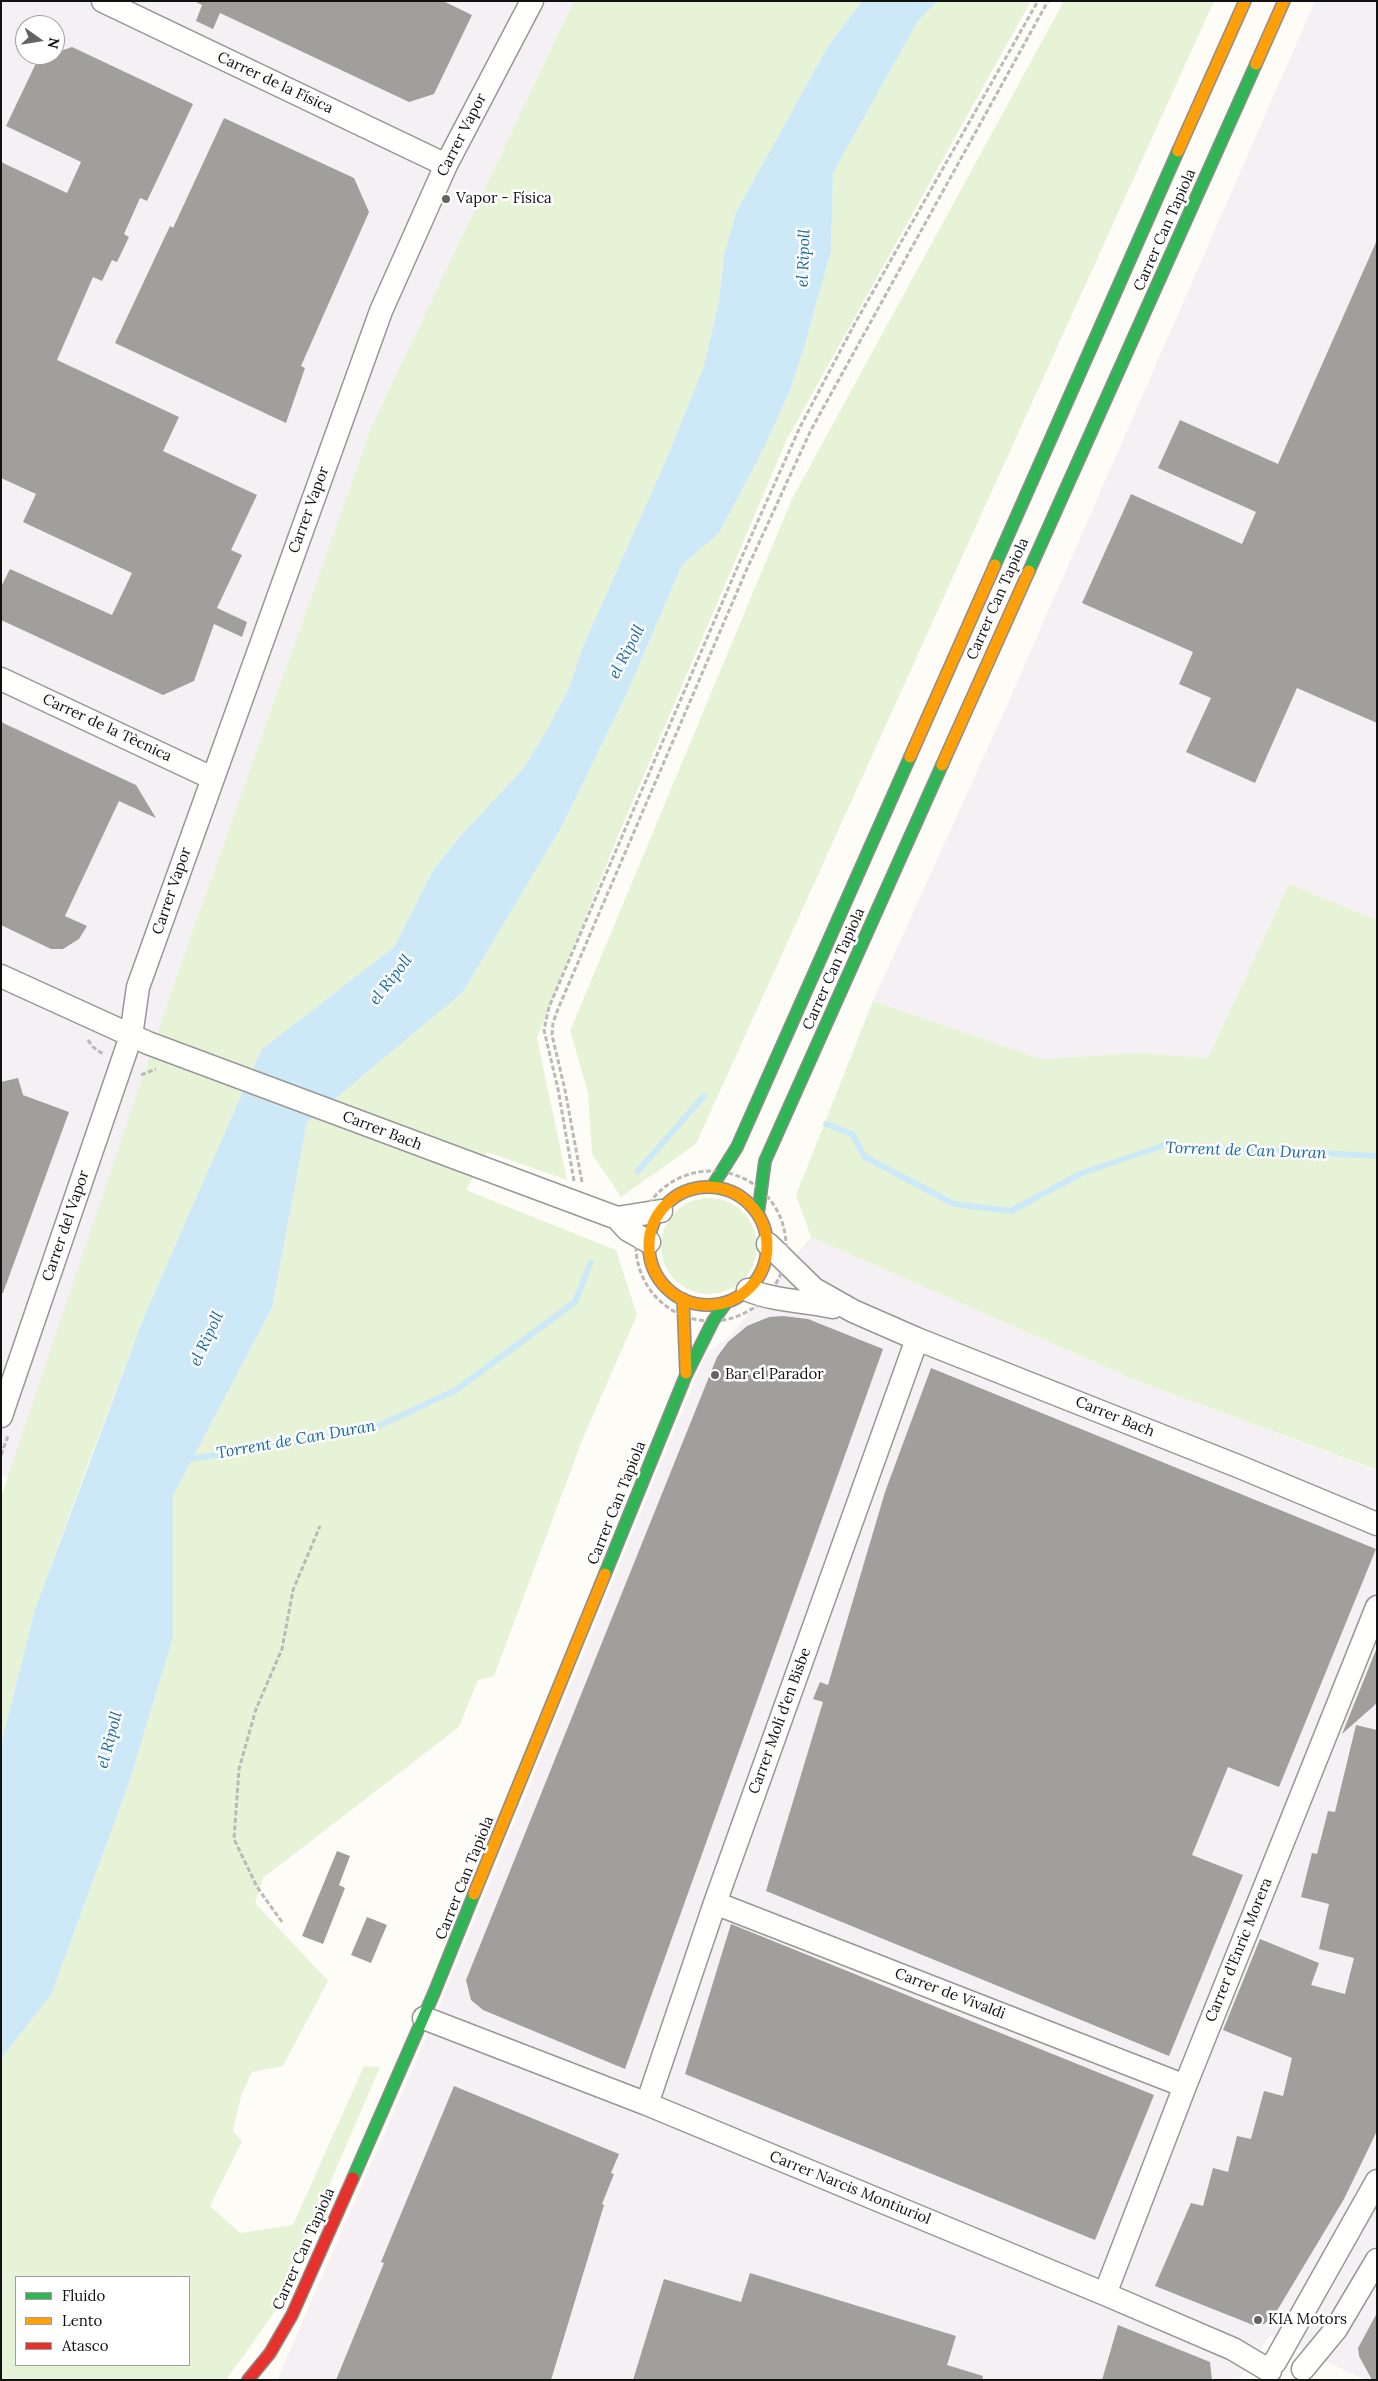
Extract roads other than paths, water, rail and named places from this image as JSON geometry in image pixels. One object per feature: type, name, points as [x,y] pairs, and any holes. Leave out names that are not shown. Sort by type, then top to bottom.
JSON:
[{"type":"street","name":"Carrer de la Física","points":[[103,1],[446,165]]},
{"type":"street","name":"Carrer Vapor","points":[[139,1039],[138,987],[381,311],[446,165],[532,1]]},
{"type":"street","name":"Carrer Can Tapiola","points":[[712,1187],[737,1148],[1245,1]]},
{"type":"street","name":"Carrer Can Tapiola","points":[[758,1214],[765,1161],[1284,1]]},
{"type":"street","name":"Carrer de la Tècnica","points":[[1,679],[212,778]]},
{"type":"street","name":"Carrer Bach","points":[[1,976],[139,1039],[488,1170],[575,1196],[617,1218],[648,1225]]},
{"type":"street","name":"Carrer del Vapor","points":[[1,1416],[139,1039]]},
{"type":"street","points":[[712,1187],[730,1191],[746,1200],[758,1214],[765,1228],[768,1244],[766,1261],[759,1277],[757,1293],[726,1303],[696,1304],[682,1299],[670,1291],[660,1280],[653,1267],[648,1225],[671,1200],[684,1192],[697,1188],[712,1187]]},
{"type":"street","name":"Carrer Bach","points":[[768,1244],[814,1289],[853,1311],[917,1339],[1240,1467],[1377,1524]]},
{"type":"street","name":"Carrer Bach","points":[[757,1293],[853,1311]]},
{"type":"street","name":"Carrer Can Tapiola","points":[[682,1299],[685,1316],[686,1375]]},
{"type":"street","name":"Carrer Can Tapiola","points":[[248,2380],[270,2353],[292,2315],[424,2018],[686,1375],[713,1321],[726,1303]]},
{"type":"street","name":"Carrer Molí d'en Bisbe","points":[[647,2104],[715,1903],[917,1339]]},
{"type":"street","name":"Carrer d'Enric Morera","points":[[1106,2294],[1184,2086],[1377,1607]]},
{"type":"street","name":"Carrer de Vivaldi","points":[[715,1903],[1184,2086]]},
{"type":"street","name":"Carrer Narcis Montiuriol","points":[[424,2018],[647,2104],[1106,2294],[1233,2349],[1272,2371]]},
{"type":"street","points":[[1272,2371],[1377,2181]]},
{"type":"street","points":[[1303,2374],[1336,2329],[1377,2260]]},
{"type":"street","points":[[1272,2371],[1285,2358],[1291,2358],[1300,2364],[1303,2374]]},
{"type":"water","name":"el Ripoll","points":[[862,1],[938,1],[918,21],[833,173],[831,251],[803,351],[789,393],[759,458],[719,533],[682,565],[627,693],[562,826],[463,992],[307,1122],[272,1308],[173,1496],[173,1638],[129,1783],[51,1995],[1,2059],[1,1745],[35,1609],[145,1314],[261,1050],[394,947],[434,869],[462,834],[523,769],[548,728],[569,688],[583,646],[660,474],[703,369],[719,301],[724,255],[736,212],[828,46]]},
{"type":"waterway","name":"Torrent de Can Duran","points":[[637,1172],[704,1096]]},
{"type":"waterway","name":"Torrent de Can Duran","points":[[826,1124],[852,1134],[865,1157],[954,1204],[1011,1211],[1080,1174],[1165,1145],[1377,1156]]},
{"type":"waterway","name":"Torrent de Can Duran","points":[[185,1460],[370,1430],[456,1390],[575,1302],[591,1262]]},
{"type":"place","name":"Vapor - Física","points":[[446,199]]},
{"type":"place","name":"Bar el Parador","points":[[715,1375]]},
{"type":"place","name":"KIA Motors","points":[[1258,2320]]}]
